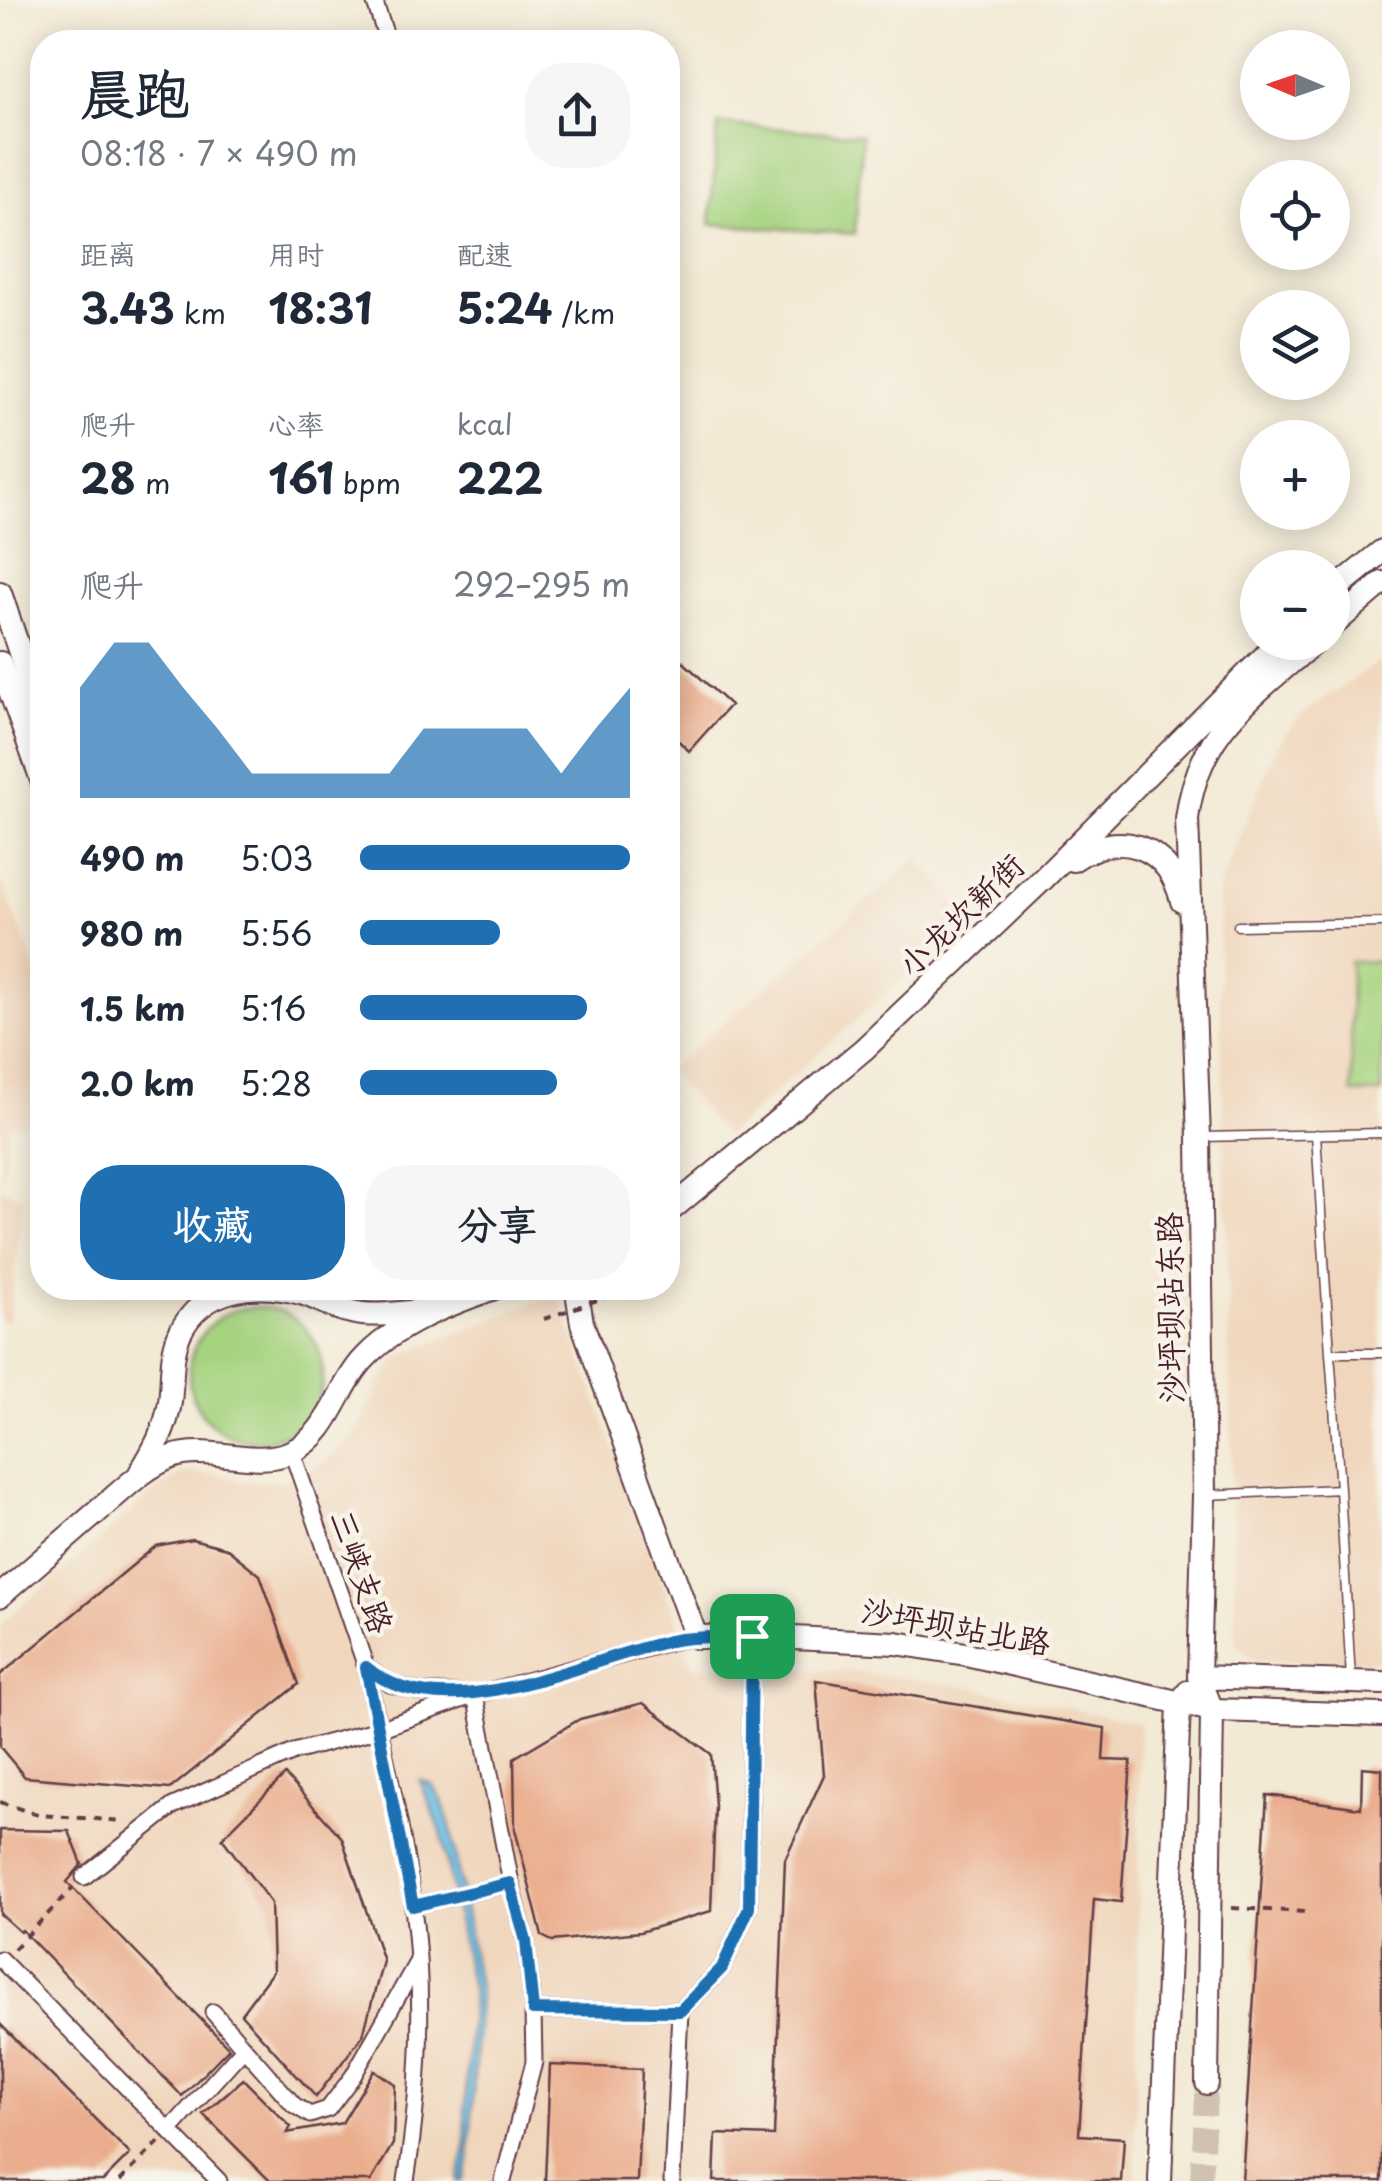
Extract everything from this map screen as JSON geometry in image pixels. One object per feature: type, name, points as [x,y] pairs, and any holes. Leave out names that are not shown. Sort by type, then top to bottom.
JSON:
[{"type":"main road","points":[[1350,578],[1382,552]]},
{"type":"main road","points":[[1350,611],[1382,583]]},
{"type":"main road","points":[[0,593],[30,682]]},
{"type":"main road","name":"小龙坎新街","points":[[680,1202],[864,1050],[1044,878],[1261,660]]},
{"type":"main road","points":[[1191,938],[1188,818],[1198,768],[1225,722],[1294,660]]},
{"type":"main road","points":[[0,664],[30,747]]},
{"type":"main road","points":[[1044,878],[1087,850],[1103,845],[1141,849],[1169,866],[1178,885],[1191,938]]},
{"type":"main road","name":"沙坪坝站东路","points":[[1191,938],[1199,1138],[1204,1495],[1199,1677],[1212,1710],[1206,2083]]},
{"type":"main road","points":[[138,1477],[166,1420],[174,1352],[194,1300]]},
{"type":"main road","points":[[190,1318],[208,1300]]},
{"type":"main road","points":[[317,1300],[361,1314],[437,1310]]},
{"type":"main road","points":[[0,1596],[138,1477],[171,1458],[189,1454],[253,1458],[292,1452],[323,1425],[361,1361],[388,1338],[463,1300]]},
{"type":"main road","points":[[578,1300],[582,1323],[696,1637]]},
{"type":"main road","name":"沙坪坝站北路","points":[[696,1637],[864,1640],[930,1648],[1212,1710],[1382,1715]]},
{"type":"main road","points":[[1160,2181],[1180,1704],[1199,1677],[1382,1683]]},
{"type":"street","points":[[374,0],[384,30]]},
{"type":"street","name":"三峡支路","points":[[292,1452],[366,1667],[390,1684],[420,1692],[475,1695],[696,1637]]},
{"type":"street","points":[[672,2181],[680,2011],[722,1968],[749,1908],[752,1636]]},
{"type":"street","points":[[366,1667],[413,1906],[418,1962],[420,2046],[406,2181]]},
{"type":"street","points":[[84,1877],[173,1806],[294,1752],[379,1729],[475,1695],[510,1883],[526,1941],[533,2010],[534,2062],[503,2181]]},
{"type":"street","points":[[413,1906],[510,1883]]},
{"type":"street","points":[[1,1960],[219,2181]]},
{"type":"street","points":[[213,2012],[294,2104],[310,2115],[328,2108],[354,2076],[418,1962]]},
{"type":"street","points":[[533,2010],[680,2011]]},
{"type":"street","points":[[169,2131],[244,2049]]},
{"type":"lane","points":[[1238,926],[1382,923]]},
{"type":"lane","points":[[1316,1134],[1352,1682]]},
{"type":"lane","points":[[1199,1138],[1382,1134]]},
{"type":"lane","points":[[1330,1353],[1382,1353]]},
{"type":"lane","points":[[1204,1495],[1340,1489]]},
{"type":"path","points":[[544,1319],[597,1300]]},
{"type":"path","points":[[0,1802],[38,1815],[150,1823]]},
{"type":"path","points":[[1,1960],[84,1877]]},
{"type":"path","points":[[1209,1907],[1307,1912]]},
{"type":"path","points":[[120,2181],[169,2131]]},
{"type":"shaded area","points":[[1382,660],[1380,1661],[1256,1661],[1236,1646],[1218,890],[1277,746],[1291,726]]},
{"type":"shaded area","points":[[917,859],[972,917],[726,1136],[680,1084],[680,1060]]},
{"type":"shaded area","points":[[0,877],[30,955],[30,1124],[10,1124],[1,1188],[24,1198],[9,1321],[0,1320]]},
{"type":"shaded area","points":[[539,1300],[560,1300],[693,1666],[841,1671],[909,1678],[971,1687],[1140,1723],[1135,2181],[0,2181],[0,1625],[159,1488],[184,1473],[210,1473],[245,1481],[282,1481],[322,1465],[346,1445],[360,1426],[382,1379],[398,1356]]},
{"type":"green space","points":[[718,124],[862,135],[855,234],[710,224]]},
{"type":"green space","points":[[1382,961],[1382,1093],[1352,1093],[1350,962]]},
{"type":"green space","points":[[256,1307],[282,1312],[303,1327],[318,1348],[323,1374],[318,1400],[303,1421],[282,1436],[256,1441],[230,1436],[209,1421],[194,1400],[189,1374],[194,1348],[209,1327],[230,1312]]},
{"type":"water","points":[[420,1780],[432,1785],[441,1798],[451,1830],[479,1993],[469,2161],[463,2181],[458,2181],[466,2148],[472,1994],[441,1831]]},
{"type":"building","points":[[680,659],[730,705],[689,751],[680,742]]},
{"type":"building","points":[[192,1539],[226,1548],[260,1575],[299,1684],[170,1789],[25,1777],[0,1747],[0,1675],[156,1546]]},
{"type":"building","points":[[816,1680],[1105,1728],[1103,1760],[1131,1761],[1121,1902],[1094,1899],[1079,2135],[1124,2138],[1121,2181],[714,2181],[716,2134],[774,2136],[785,1859],[824,1775]]},
{"type":"building","points":[[643,1703],[711,1754],[715,1806],[711,1911],[640,1932],[552,1941],[542,1936],[515,1829],[514,1758],[580,1719]]},
{"type":"building","points":[[1362,1767],[1382,1769],[1382,2181],[1242,2181],[1267,1795],[1361,1808]]},
{"type":"building","points":[[285,1775],[342,1838],[383,1961],[363,2035],[316,2097],[241,2014],[273,1971],[271,1903],[222,1838]]},
{"type":"building","points":[[0,1830],[69,1831],[82,1864],[67,1882],[229,2048],[182,2096],[22,1930],[0,1914]]},
{"type":"building","points":[[0,2024],[130,2154],[103,2181],[0,2181]]},
{"type":"building","points":[[550,2065],[642,2069],[637,2181],[545,2181]]},
{"type":"building","points":[[374,2070],[395,2084],[393,2144],[371,2181],[270,2181],[203,2114],[243,2079],[291,2127],[287,2133],[342,2123]]},
{"type":"tunnel","points":[[1201,2181],[1207,2083]]},
{"type":"route","points":[[752,1636],[749,1908],[722,1968],[680,2011],[533,2010],[526,1941],[510,1883],[413,1906],[366,1667],[390,1684],[420,1692],[475,1695],[673,1641],[752,1636]]}]
